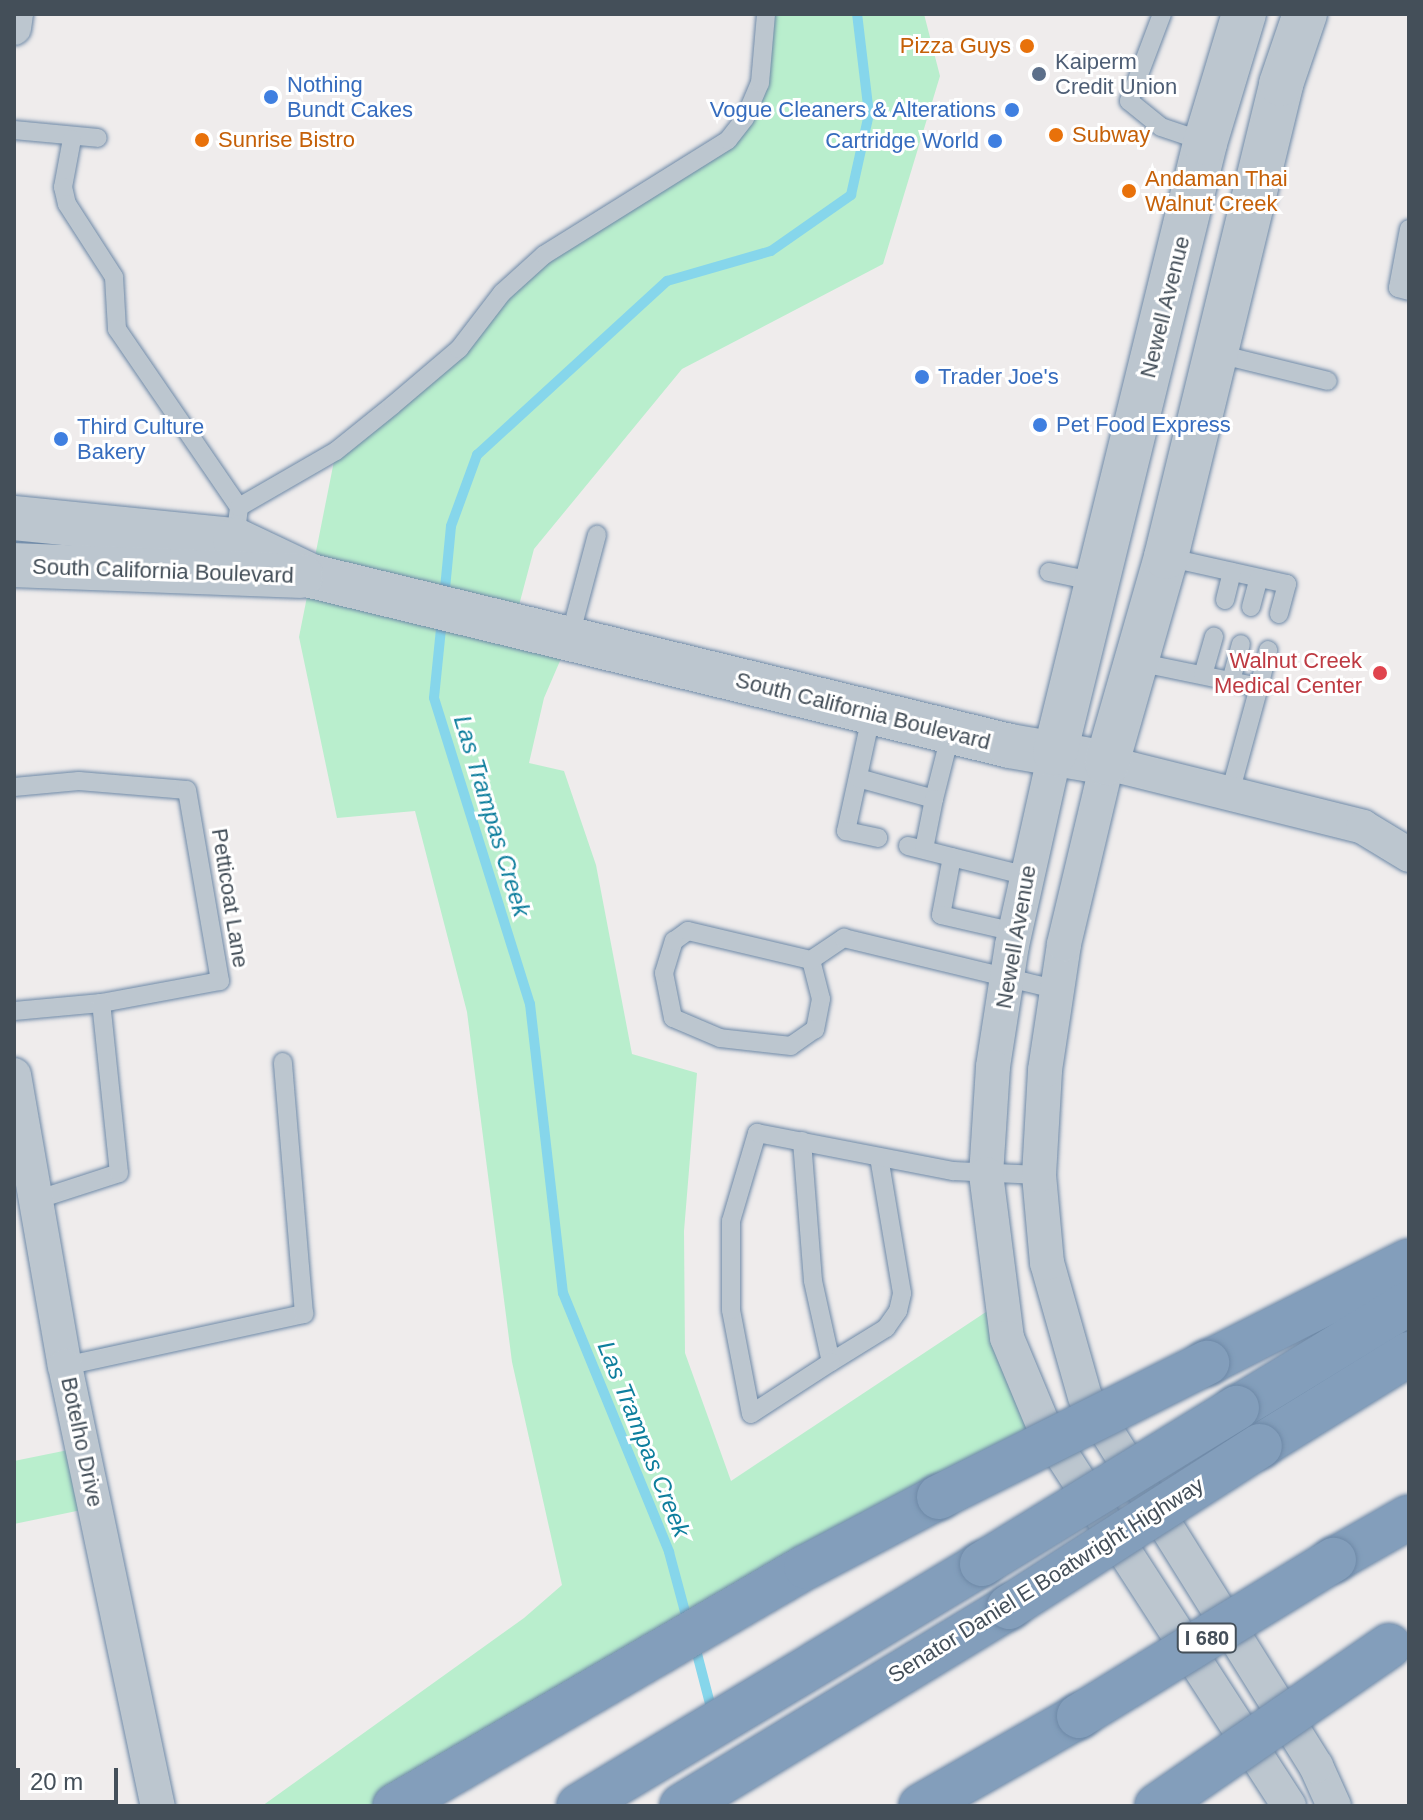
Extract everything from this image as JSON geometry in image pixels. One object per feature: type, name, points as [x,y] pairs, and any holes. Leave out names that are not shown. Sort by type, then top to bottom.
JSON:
[{"type":"highway","points":[[395,1806],[806,1567],[1409,1261]]},
{"type":"highway","points":[[579,1806],[1409,1303]]},
{"type":"highway","name":"Senator Daniel E Boatwright Highway","points":[[682,1806],[1009,1607],[1409,1354]]},
{"type":"highway","name":"I 680","points":[[921,1806],[1079,1716],[1409,1517]]},
{"type":"highway","points":[[1157,1806],[1399,1639]]},
{"type":"street","points":[[14,28],[16,14]]},
{"type":"street","name":"Newell Avenue","points":[[1244,14],[1205,143],[1027,876],[993,1067],[986,1174],[1007,1338],[1044,1427],[1289,1806]]},
{"type":"street","points":[[1305,14],[1281,84],[1166,557],[1107,763],[1055,989],[1039,1175],[1047,1263],[1085,1397],[1316,1766],[1334,1806]]},
{"type":"street","name":"South California Boulevard","points":[[14,518],[237,523],[311,576]]},
{"type":"street","name":"South California Boulevard","points":[[14,565],[311,576],[951,732],[1107,763],[1230,793],[1363,827],[1409,855]]},
{"type":"street","name":"Botelho Drive","points":[[14,1075],[65,1366],[158,1806]]},
{"type":"lane","points":[[72,139],[63,187],[67,204],[114,277],[117,329],[237,523],[336,451],[459,349],[502,293],[544,255],[728,140],[745,118],[760,83],[766,14]]},
{"type":"lane","points":[[1162,14],[1129,101],[1161,127],[1205,143]]},
{"type":"lane","points":[[14,130],[72,139],[98,138]]},
{"type":"lane","points":[[1409,229],[1398,288],[1409,291]]},
{"type":"lane","points":[[1214,353],[1328,381]]},
{"type":"lane","points":[[569,640],[597,535]]},
{"type":"lane","points":[[1166,557],[1287,584],[1279,614]]},
{"type":"lane","points":[[1049,572],[1100,583]]},
{"type":"lane","points":[[1225,600],[1232,572]]},
{"type":"lane","points":[[1251,607],[1259,578]]},
{"type":"lane","points":[[1203,675],[1214,637]]},
{"type":"lane","points":[[1231,681],[1241,644]]},
{"type":"lane","points":[[1230,793],[1268,650]]},
{"type":"lane","points":[[1137,662],[1259,687]]},
{"type":"lane","points":[[872,712],[846,831],[878,838]]},
{"type":"lane","points":[[951,732],[934,799],[916,848],[1027,876]]},
{"type":"lane","points":[[858,778],[934,799]]},
{"type":"lane","name":"Petticoat Lane","points":[[14,787],[79,781],[187,790],[220,981],[101,1003],[14,1011]]},
{"type":"lane","points":[[952,857],[941,915],[1015,932]]},
{"type":"lane","points":[[811,960],[821,999],[815,1029],[791,1046],[720,1038],[673,1018],[664,973],[674,941],[688,931],[811,960],[844,938],[1055,989]]},
{"type":"lane","points":[[36,1200],[119,1173],[101,1003]]},
{"type":"lane","points":[[65,1366],[304,1314],[283,1062]]},
{"type":"lane","points":[[879,1157],[902,1293],[898,1311],[886,1328],[751,1414],[731,1310],[731,1221],[757,1133],[986,1174],[1039,1175]]},
{"type":"lane","points":[[802,1141],[813,1281],[831,1362]]},
{"type":"green space","points":[[766,14],[924,14],[940,76],[883,264],[682,369],[534,549],[514,624],[569,640],[544,698],[529,763],[564,771],[596,865],[632,1054],[697,1073],[684,1231],[685,1353],[731,1481],[1001,1302],[1044,1427],[395,1806],[262,1806],[524,1618],[562,1585],[512,1362],[467,1012],[415,811],[337,818],[299,637],[336,451],[393,405],[502,293],[745,118]]},
{"type":"green space","points":[[83,1447],[96,1507],[14,1524],[14,1461]]},
{"type":"waterway","name":"Las Trampas Creek","points":[[444,599],[451,526],[477,455],[667,281],[771,251],[851,195],[869,114],[857,14]]},
{"type":"waterway","name":"Las Trampas Creek","points":[[442,619],[434,698],[530,1004],[563,1293],[669,1552],[688,1623]]},
{"type":"waterway","name":"Las Trampas Creek","points":[[695,1646],[713,1715]]},
{"type":"place","name":"Pizza Guys","points":[[1027,46]]},
{"type":"place","name":"Kaiperm Credit Union","points":[[1039,74]]},
{"type":"place","name":"Nothing Bundt Cakes","points":[[271,97]]},
{"type":"place","name":"Vogue Cleaners & Alterations","points":[[1012,110]]},
{"type":"place","name":"Subway","points":[[1056,135]]},
{"type":"place","name":"Sunrise Bistro","points":[[202,140]]},
{"type":"place","name":"Cartridge World","points":[[995,141]]},
{"type":"place","name":"Andaman Thai Walnut Creek","points":[[1129,191]]},
{"type":"place","name":"Trader Joe's","points":[[922,377]]},
{"type":"place","name":"Pet Food Express","points":[[1040,425]]},
{"type":"place","name":"Third Culture Bakery","points":[[61,439]]},
{"type":"place","name":"Walnut Creek Medical Center","points":[[1380,673]]}]
